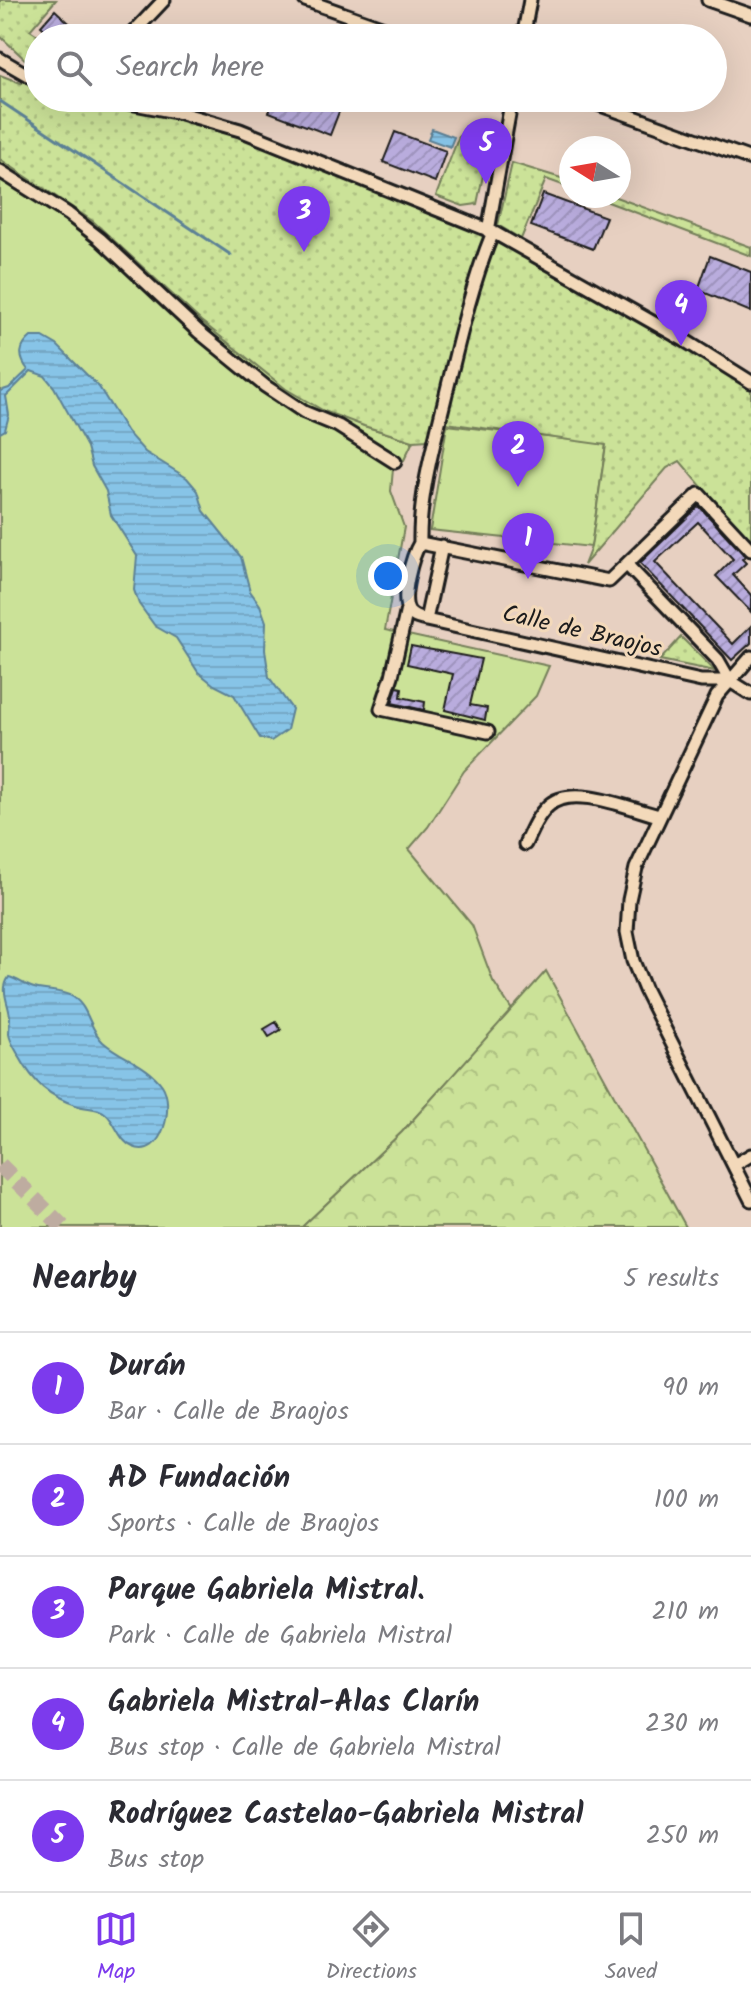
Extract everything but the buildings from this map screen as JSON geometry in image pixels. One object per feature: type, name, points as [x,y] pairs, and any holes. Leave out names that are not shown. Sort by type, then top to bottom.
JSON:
[{"type":"street","points":[[141,24],[164,0]]},
{"type":"street","points":[[305,0],[373,24]]},
{"type":"street","points":[[526,24],[530,0]]},
{"type":"street","points":[[708,0],[751,15]]},
{"type":"street","points":[[0,59],[24,73]]},
{"type":"street","points":[[176,112],[240,130],[491,232],[684,340],[751,382]]},
{"type":"street","points":[[488,732],[381,709],[407,609],[405,597],[415,551],[420,543],[430,463],[439,422],[475,277],[491,232],[510,112]]},
{"type":"street","points":[[620,112],[751,159]]},
{"type":"street","points":[[0,171],[68,214],[100,239],[199,332],[265,386],[304,412],[338,426],[395,462]]},
{"type":"street","points":[[420,543],[609,581],[699,494],[751,550]]},
{"type":"street","points":[[426,620],[442,546]]},
{"type":"street","points":[[627,565],[718,660],[730,681],[751,694]]},
{"type":"street","name":"Calle de Braojos","points":[[407,609],[414,616],[426,620],[701,681],[730,681]]},
{"type":"street","points":[[751,657],[717,696],[659,816],[636,868],[629,900],[627,932],[633,961],[751,1200]]},
{"type":"street","points":[[525,844],[549,804],[563,798],[581,796],[659,816]]},
{"type":"street","points":[[734,1165],[751,1155]]},
{"type":"green space","points":[[0,0],[56,0],[35,24],[24,24],[24,58],[0,36]]},
{"type":"green space","points":[[0,75],[21,83],[24,80],[24,112],[177,112],[493,232],[751,385],[751,545],[680,461],[667,468],[584,565],[591,547],[606,445],[439,422],[466,310],[428,440],[413,441],[364,426],[324,411],[286,389],[201,321],[94,222],[0,159]]},
{"type":"green space","points":[[459,136],[489,147],[477,204],[463,206],[436,196]]},
{"type":"green space","points":[[0,159],[94,222],[201,321],[286,389],[364,426],[413,441],[404,460],[393,469],[391,491],[404,527],[385,630],[549,666],[536,696],[464,771],[428,827],[409,849],[472,925],[493,981],[512,1010],[402,1132],[302,1227],[0,1227]]},
{"type":"green space","points":[[512,163],[559,177],[559,184],[546,179],[521,239],[498,225]]},
{"type":"green space","points":[[631,203],[751,247],[751,256],[624,208],[631,208]]},
{"type":"green space","points":[[447,425],[606,444],[591,547],[430,530]]},
{"type":"green space","points":[[681,637],[715,671],[660,660]]},
{"type":"green space","points":[[546,971],[686,1227],[302,1227],[402,1132]]},
{"type":"water","points":[[432,129],[454,137],[450,147],[428,139]]},
{"type":"water","points":[[31,337],[43,337],[57,345],[99,387],[127,432],[145,452],[187,478],[198,491],[204,511],[241,557],[250,591],[260,605],[266,622],[265,650],[269,677],[292,709],[287,730],[271,741],[260,738],[234,695],[198,672],[176,638],[155,626],[139,604],[134,590],[137,556],[111,515],[106,491],[92,466],[87,447],[45,376],[31,371],[6,396],[9,415],[5,430],[0,433],[0,391],[9,388],[28,370],[21,352]]},
{"type":"water","points":[[9,977],[31,987],[73,997],[82,1006],[103,1042],[141,1066],[162,1085],[167,1105],[164,1128],[152,1145],[143,1149],[133,1147],[124,1141],[103,1112],[68,1102],[36,1081],[10,1037],[5,991]]},
{"type":"waterway","points":[[0,101],[231,255]]},
{"type":"tunnel","points":[[0,1165],[63,1227]]},
{"type":"place","name":"Rodríguez Castelao-Gabriela Mistral","points":[[486,184]]},
{"type":"place","name":"Parque Gabriela Mistral.","points":[[304,252]]},
{"type":"place","name":"Gabriela Mistral-Alas Clarín","points":[[681,346]]},
{"type":"place","name":"AD Fundación","points":[[518,487]]},
{"type":"place","name":"Durán","points":[[528,579]]}]
